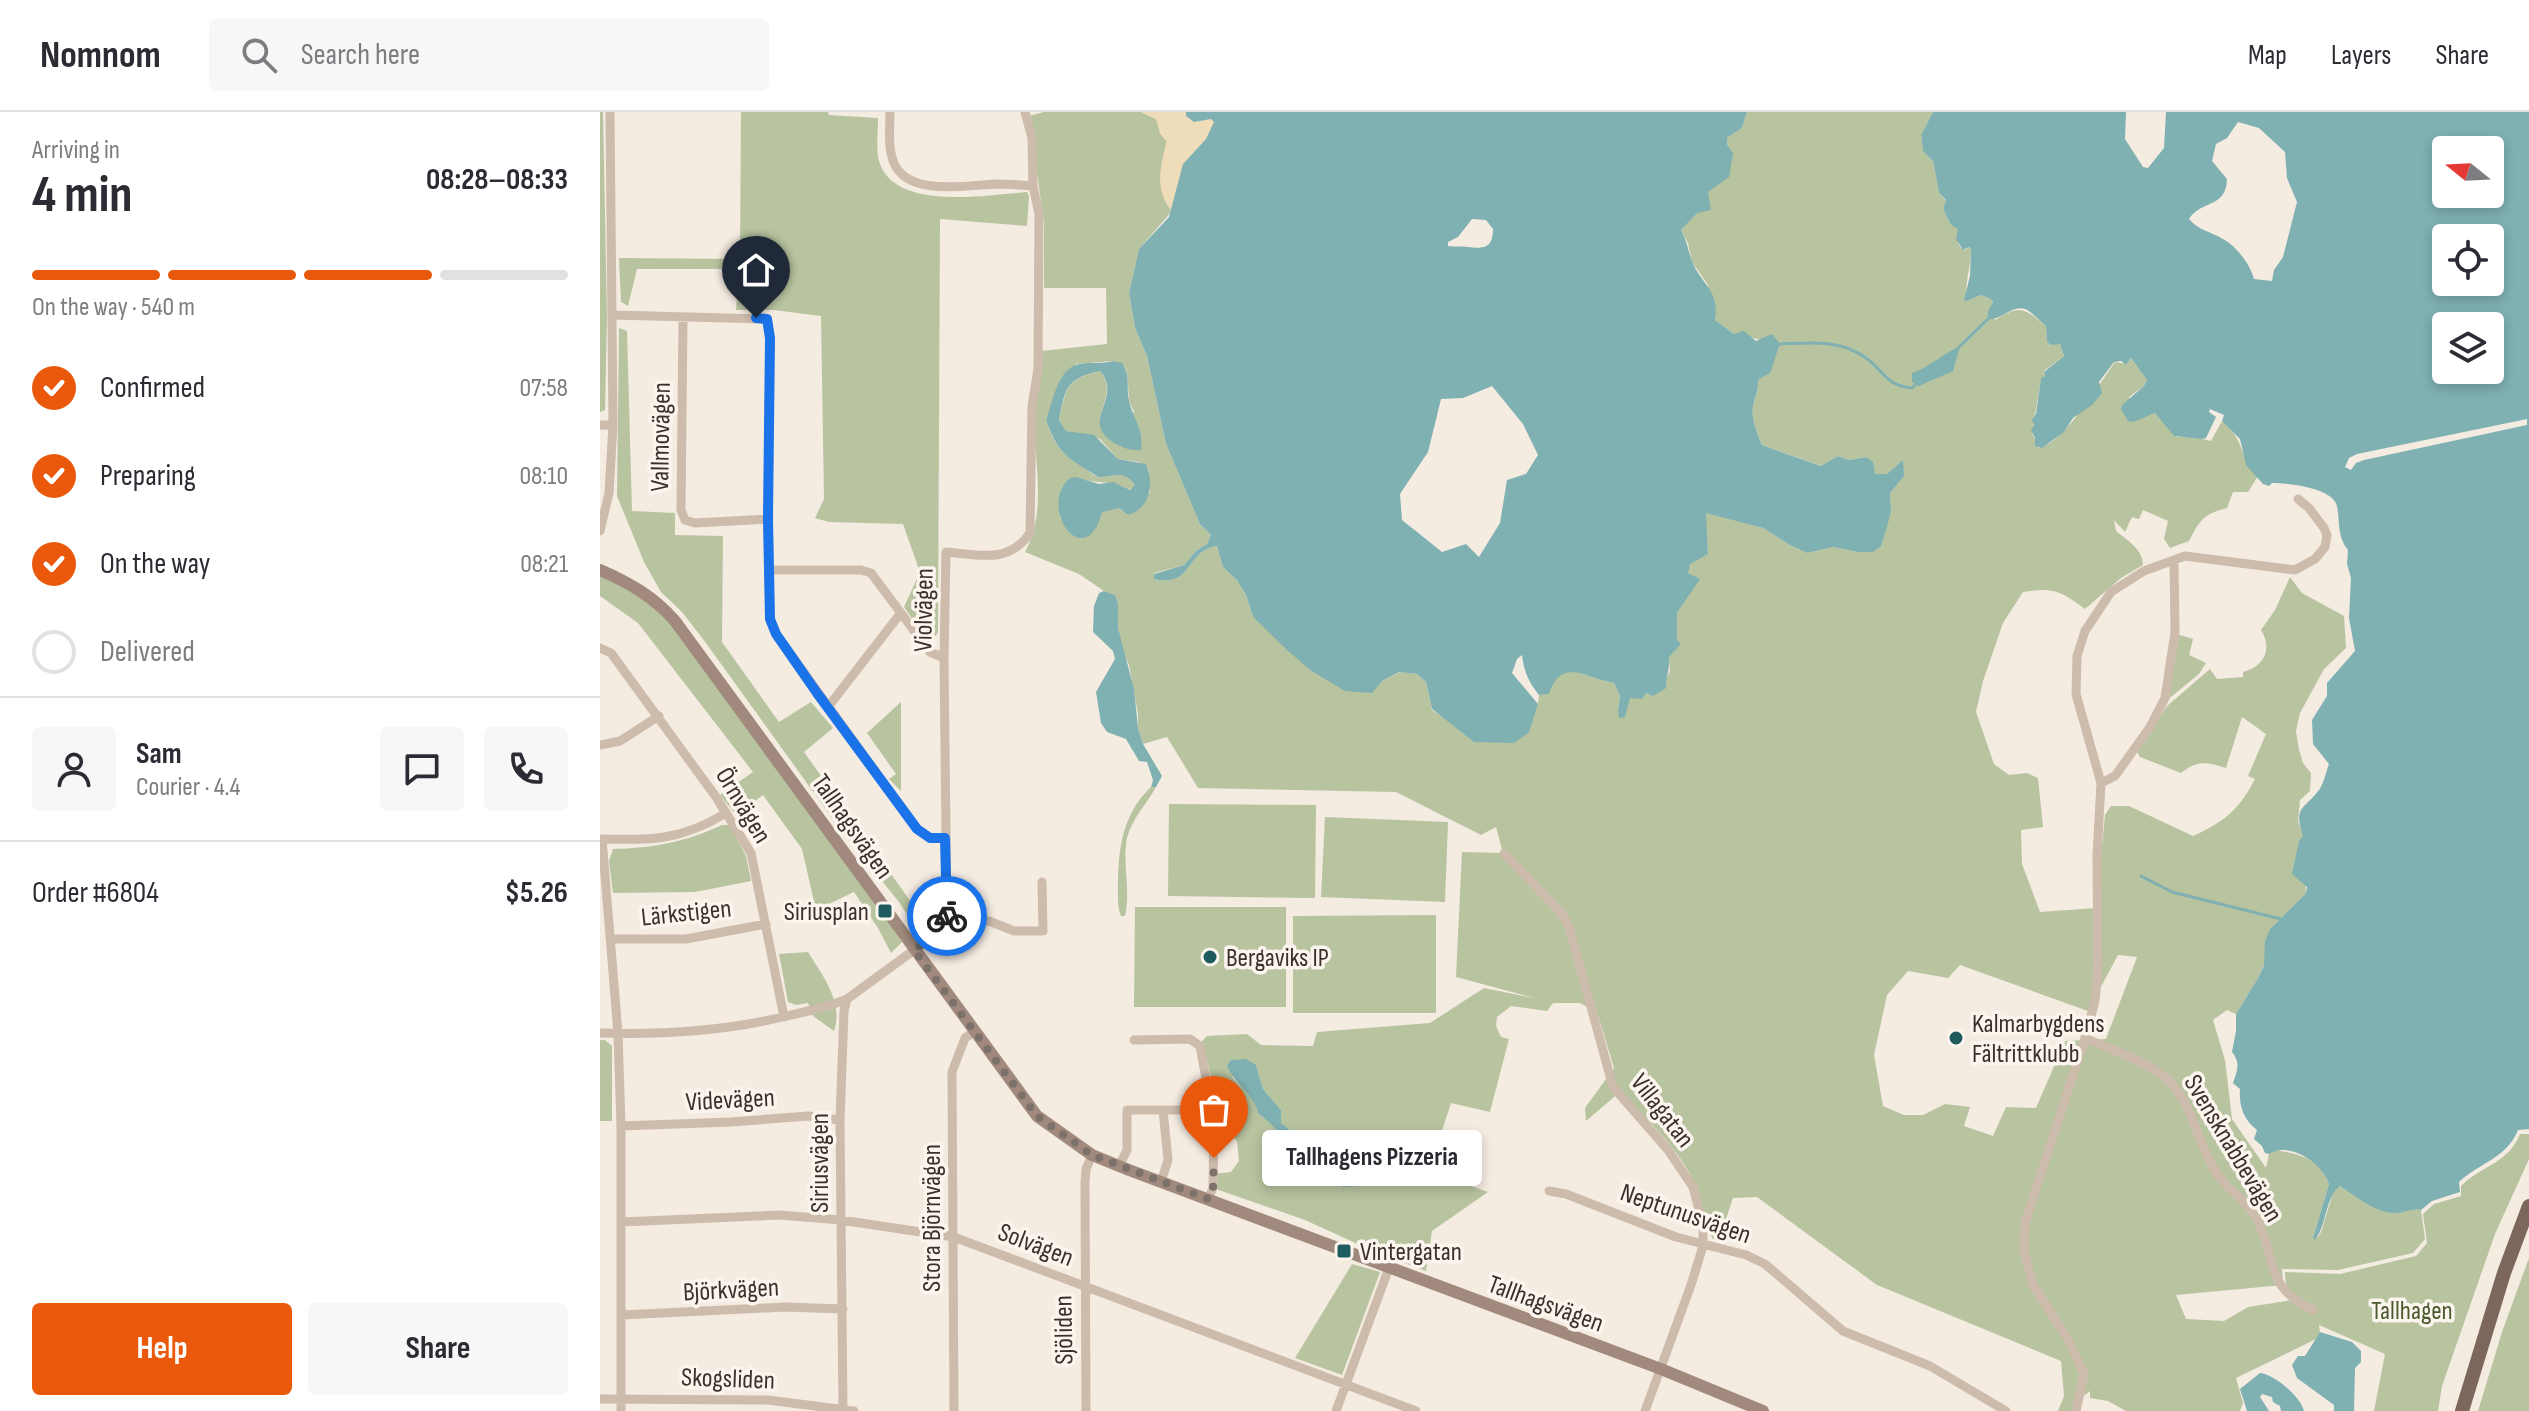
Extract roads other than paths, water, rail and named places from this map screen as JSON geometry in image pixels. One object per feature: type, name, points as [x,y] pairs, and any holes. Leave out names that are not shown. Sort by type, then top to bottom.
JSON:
[{"type":"main road","name":"Tallhagsvägen","points":[[600,570],[659,602],[675,621],[1037,1116],[1092,1155],[1119,1166],[1661,1369],[1763,1411]]},
{"type":"main road","points":[[2462,1411],[2488,1323],[2529,1206]]},
{"type":"main road","points":[[2470,1411],[2488,1323]]},
{"type":"street","points":[[600,531],[609,493],[613,425],[610,112]]},
{"type":"street","points":[[890,112],[891,147],[896,166],[909,179],[946,187],[1033,186]]},
{"type":"street","name":"Violvägen","points":[[947,918],[946,552],[989,556],[1010,553],[1022,545],[1030,533],[1032,406],[1039,351],[1039,214],[1033,186],[1032,138],[1025,112]]},
{"type":"street","points":[[613,315],[767,319],[770,338],[770,619],[776,634],[917,829],[930,838],[945,838]]},
{"type":"street","name":"Vallmovägen","points":[[683,318],[681,510],[685,520],[695,523],[768,519]]},
{"type":"street","points":[[600,425],[613,425]]},
{"type":"street","points":[[2076,1411],[2084,1374],[2076,1353],[2033,1285],[2024,1252],[2025,1223],[2085,1038],[2095,1001],[2098,970],[2097,856],[2101,783],[2076,694],[2076,660],[2085,631],[2111,592],[2144,571],[2185,556],[2295,570],[2315,559],[2325,547],[2327,535],[2309,508],[2298,499]]},
{"type":"street","points":[[2101,783],[2115,776],[2150,727],[2165,698],[2175,632],[2174,561]]},
{"type":"street","points":[[769,570],[861,570],[871,573],[930,652],[944,658]]},
{"type":"street","points":[[828,707],[900,614]]},
{"type":"street","name":"Örnvägen","points":[[600,648],[611,653],[659,716],[751,853],[784,1017]]},
{"type":"street","points":[[600,745],[620,741],[659,716]]},
{"type":"street","points":[[621,1411],[618,1033],[601,839],[658,840],[689,832],[726,813]]},
{"type":"street","name":"Villagatan","points":[[1504,853],[1562,914],[1569,927],[1613,1087],[1668,1150],[1693,1187],[1703,1225],[1703,1246],[1645,1411]]},
{"type":"street","points":[[600,1033],[699,1032],[751,1025],[830,1007],[847,999],[943,929],[947,918],[989,921],[1014,931],[1043,931],[1042,882]]},
{"type":"street","name":"Lärkstigen","points":[[610,939],[686,939],[766,924]]},
{"type":"street","name":"Siriusvägen","points":[[843,1410],[840,1120],[847,999]]},
{"type":"street","name":"Stora Björnvägen","points":[[954,1411],[952,1072],[965,1038],[975,1031]]},
{"type":"street","name":"Svensknabbevägen","points":[[2085,1038],[2169,1080],[2185,1102],[2218,1175],[2258,1220],[2281,1289],[2296,1302],[2313,1310]]},
{"type":"street","points":[[1134,1040],[1190,1039],[1200,1046],[1214,1123],[1213,1188],[1208,1199]]},
{"type":"street","points":[[1119,1166],[1127,1150],[1127,1110],[1211,1110]]},
{"type":"street","points":[[1161,1182],[1168,1160],[1163,1110]]},
{"type":"street","name":"Videvägen","points":[[621,1126],[808,1116],[840,1120]]},
{"type":"street","name":"Sjöliden","points":[[1086,1411],[1085,1183],[1086,1169],[1092,1155]]},
{"type":"street","name":"Neptunusvägen","points":[[1549,1191],[1566,1194],[1703,1246],[1746,1255],[1765,1264],[1843,1331],[1930,1366],[2006,1411]]},
{"type":"street","name":"Solvägen","points":[[621,1222],[779,1215],[841,1220],[954,1237],[1416,1411]]},
{"type":"street","points":[[1336,1411],[1389,1268]]},
{"type":"street","name":"Björkvägen","points":[[622,1315],[786,1307],[843,1309]]},
{"type":"street","name":"Skogsliden","points":[[600,1399],[768,1400],[854,1411]]},
{"type":"water","points":[[1186,112],[1747,112],[1742,128],[1727,138],[1727,145],[1733,153],[1729,177],[1708,192],[1711,210],[1697,213],[1681,230],[1692,261],[1715,301],[1715,320],[1734,334],[1744,331],[1756,341],[1772,334],[1780,344],[1770,373],[1758,380],[1753,406],[1756,431],[1762,445],[1821,466],[1838,456],[1849,460],[1866,457],[1873,462],[1875,474],[1887,474],[1903,460],[1904,476],[1890,493],[1891,511],[1881,546],[1873,552],[1833,547],[1807,553],[1763,528],[1706,513],[1708,554],[1690,564],[1688,573],[1700,579],[1677,613],[1677,640],[1681,644],[1669,657],[1666,688],[1653,696],[1646,693],[1642,699],[1630,698],[1625,717],[1619,718],[1620,696],[1614,683],[1576,672],[1567,673],[1554,682],[1549,694],[1539,695],[1527,676],[1522,655],[1517,659],[1512,673],[1538,704],[1529,732],[1514,743],[1474,742],[1432,709],[1426,682],[1417,674],[1399,672],[1382,681],[1372,693],[1345,691],[1310,670],[1253,617],[1237,580],[1223,567],[1217,546],[1199,555],[1176,578],[1154,579],[1154,574],[1184,565],[1207,544],[1211,535],[1200,524],[1166,444],[1147,356],[1135,328],[1129,293],[1139,249],[1169,217],[1183,164],[1206,139],[1214,122],[1211,119],[1194,122],[1186,116]],"holes":[[[1472,219],[1486,220],[1493,229],[1489,244],[1479,248],[1448,246],[1448,242],[1458,237]],[[1492,386],[1523,424],[1538,455],[1526,474],[1507,480],[1500,523],[1479,557],[1466,544],[1442,552],[1402,520],[1400,494],[1428,452],[1441,399],[1463,398]]]},
{"type":"water","points":[[1933,112],[2126,112],[2125,139],[2143,167],[2148,168],[2164,148],[2166,112],[2529,112],[2529,1129],[2518,1130],[2500,1154],[2459,1182],[2460,1192],[2432,1201],[2421,1210],[2395,1213],[2373,1207],[2340,1186],[2331,1197],[2315,1240],[2313,1238],[2329,1184],[2325,1176],[2312,1162],[2295,1152],[2265,1153],[2254,1139],[2257,1130],[2245,1117],[2240,1089],[2233,1083],[2237,1067],[2232,1052],[2236,1014],[2264,965],[2265,941],[2270,929],[2306,893],[2307,887],[2292,874],[2299,841],[2303,836],[2299,819],[2302,809],[2321,787],[2329,764],[2313,744],[2312,720],[2327,696],[2327,683],[2355,651],[2349,618],[2351,578],[2347,564],[2348,550],[2340,535],[2334,500],[2309,488],[2263,484],[2246,465],[2240,439],[2222,421],[2224,415],[2210,409],[2209,412],[2216,417],[2206,438],[2202,439],[2174,436],[2155,413],[2128,421],[2122,405],[2147,380],[2131,358],[2126,365],[2121,361],[2114,362],[2099,382],[2102,393],[2092,405],[2073,418],[2064,432],[2042,448],[2035,446],[2031,430],[2041,378],[2064,356],[2060,344],[2047,342],[2046,326],[2025,309],[2015,309],[1988,319],[1993,302],[1991,299],[1981,295],[1964,300],[1970,276],[1971,249],[1963,250],[1956,239],[1958,229],[1951,225],[1943,209],[1946,200],[1939,193],[1933,161],[1923,151],[1921,135]],"holes":[[[2238,122],[2259,128],[2285,152],[2287,178],[2297,202],[2283,257],[2274,270],[2272,281],[2254,279],[2246,262],[2233,247],[2189,219],[2218,200],[2226,189],[2227,179],[2212,161],[2216,144],[2227,138]]]},
{"type":"water","points":[[1960,346],[1953,371],[1919,386],[1912,382],[1912,373]]},
{"type":"water","points":[[1122,363],[1126,372],[1130,406],[1141,435],[1141,450],[1117,444],[1102,431],[1100,420],[1107,386],[1100,371],[1080,378],[1069,386],[1059,420],[1066,431],[1094,435],[1118,459],[1146,464],[1150,479],[1149,494],[1136,512],[1128,515],[1119,508],[1102,512],[1095,530],[1085,537],[1076,537],[1067,530],[1058,505],[1061,491],[1070,478],[1099,484],[1113,482],[1130,490],[1135,485],[1123,476],[1097,476],[1073,461],[1053,438],[1046,420],[1057,387],[1066,372],[1079,364]]},
{"type":"water","points":[[1104,591],[1115,595],[1118,604],[1118,628],[1134,689],[1138,728],[1143,744],[1162,776],[1156,787],[1151,787],[1153,780],[1147,762],[1139,761],[1126,739],[1107,732],[1101,723],[1096,692],[1115,659],[1113,651],[1093,632],[1094,606],[1099,593]]},
{"type":"water","points":[[1246,1059],[1256,1065],[1263,1089],[1281,1110],[1281,1123],[1290,1130],[1333,1143],[1342,1163],[1371,1163],[1371,1176],[1365,1185],[1339,1186],[1305,1163],[1258,1113],[1253,1100],[1227,1066],[1231,1060]]},
{"type":"water","points":[[2320,1332],[2352,1342],[2361,1351],[2361,1362],[2355,1368],[2354,1411],[2334,1411],[2334,1405],[2297,1378],[2292,1365],[2298,1356],[2305,1356]]},
{"type":"water","points":[[2260,1373],[2286,1387],[2304,1411],[2281,1411],[2272,1397],[2262,1394],[2260,1397],[2269,1411],[2247,1411],[2240,1389]]},
{"type":"waterway","points":[[1958,348],[1988,319]]},
{"type":"waterway","points":[[1780,344],[1824,344],[1846,348],[1866,358],[1896,384],[1912,388],[1916,384]]},
{"type":"waterway","points":[[2141,876],[2172,892],[2281,919]]},
{"type":"place","name":"Siriusplan","points":[[885,911]]},
{"type":"place","name":"Bergaviks IP","points":[[1210,957]]},
{"type":"place","name":"Kalmarbygdens Fältrittklubb","points":[[1956,1038]]},
{"type":"place","name":"Tallhagens Pizzeria","points":[[1214,1158]]},
{"type":"place","name":"Vintergatan","points":[[1344,1251]]},
{"type":"park label","name":"Tallhagen","points":[[2412,1310]]}]
